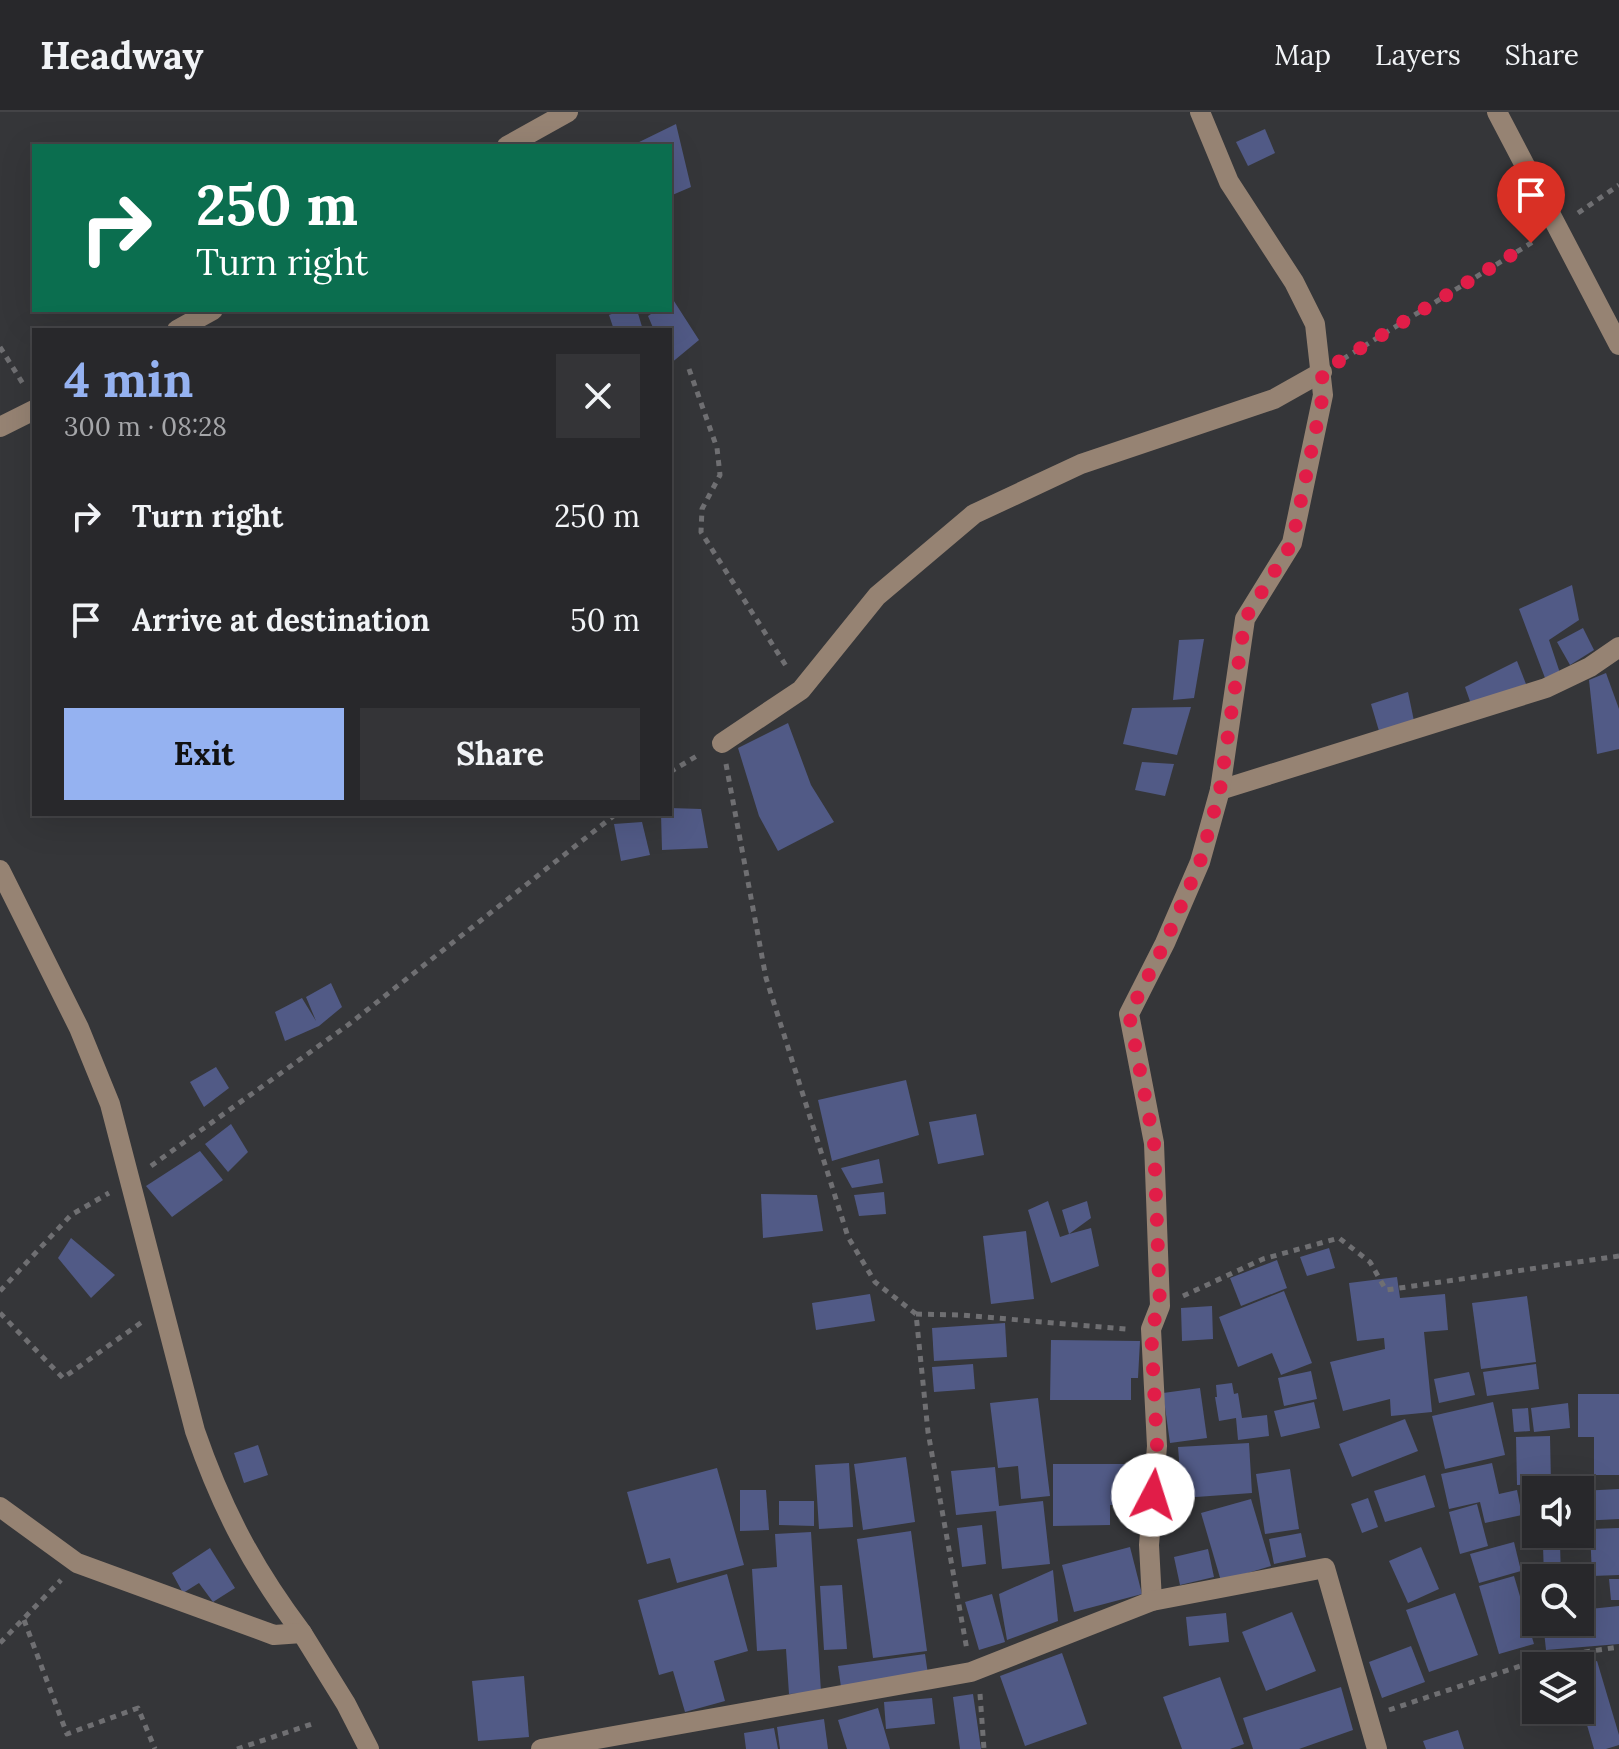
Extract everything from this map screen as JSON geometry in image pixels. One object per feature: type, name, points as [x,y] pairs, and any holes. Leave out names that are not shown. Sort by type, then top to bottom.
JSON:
[{"type":"street","points":[[511,144],[568,112]]},
{"type":"street","points":[[1152,1601],[1149,1545],[1157,1446],[1151,1329],[1160,1306],[1154,1143],[1129,1014],[1165,943],[1200,862],[1220,790],[1245,619],[1292,543],[1323,395],[1315,324],[1294,282],[1229,182],[1200,112]]},
{"type":"street","points":[[1497,112],[1619,345]]},
{"type":"street","points":[[181,328],[209,312]]},
{"type":"street","points":[[722,743],[801,690],[877,596],[974,514],[1081,464],[1274,399],[1322,372]]},
{"type":"street","points":[[0,427],[31,401]]},
{"type":"street","points":[[1220,790],[1546,688],[1590,667],[1619,647]]},
{"type":"street","points":[[0,870],[79,1028],[110,1104],[195,1431],[213,1484],[239,1540],[276,1599],[302,1633],[346,1704],[369,1749]]},
{"type":"street","points":[[0,1507],[77,1563],[274,1635],[302,1633]]},
{"type":"street","points":[[541,1749],[971,1672],[1152,1601],[1325,1568],[1377,1749]]},
{"type":"path","points":[[1322,372],[1557,227],[1619,185]]},
{"type":"path","points":[[0,347],[31,401]]},
{"type":"path","points":[[689,369],[717,448],[720,475],[702,509],[701,532],[801,690]]},
{"type":"path","points":[[672,770],[722,743],[766,978],[848,1237],[875,1282],[916,1314],[960,1315],[1103,1329],[1151,1329]]},
{"type":"path","points":[[0,1291],[71,1215],[130,1182],[348,1025],[613,816]]},
{"type":"path","points":[[1160,1306],[1263,1259],[1339,1238],[1370,1262],[1386,1290],[1619,1256]]},
{"type":"path","points":[[0,1313],[63,1378],[162,1308]]},
{"type":"path","points":[[916,1314],[928,1432],[971,1672],[980,1694],[984,1749]]},
{"type":"path","points":[[0,1643],[77,1563]]},
{"type":"path","points":[[24,1620],[67,1734],[138,1708],[155,1749]]},
{"type":"path","points":[[1367,1718],[1544,1658],[1619,1647]]},
{"type":"path","points":[[237,1749],[312,1724]]},
{"type":"building","points":[[676,124],[691,187],[672,195],[672,144],[635,144]]},
{"type":"building","points":[[1265,129],[1275,153],[1248,166],[1236,142]]},
{"type":"building","points":[[672,298],[699,340],[672,362],[672,328],[653,328],[648,316],[654,312],[672,312]]},
{"type":"building","points":[[638,312],[642,328],[613,328],[609,315]]},
{"type":"building","points":[[1572,585],[1579,620],[1549,640],[1560,673],[1545,678],[1519,609]]},
{"type":"building","points":[[1583,628],[1594,650],[1570,665],[1557,642]]},
{"type":"building","points":[[1204,639],[1194,698],[1173,700],[1179,640]]},
{"type":"building","points":[[1517,661],[1526,684],[1472,707],[1465,687]]},
{"type":"building","points":[[1606,673],[1619,709],[1619,749],[1597,754],[1589,680]]},
{"type":"building","points":[[1408,692],[1414,721],[1379,731],[1371,704]]},
{"type":"building","points":[[1191,707],[1177,755],[1123,744],[1132,708]]},
{"type":"building","points":[[788,723],[811,785],[834,822],[778,851],[759,816],[738,748]]},
{"type":"building","points":[[1142,762],[1174,764],[1165,796],[1135,790]]},
{"type":"building","points":[[672,808],[701,809],[708,848],[662,850],[661,816],[672,816]]},
{"type":"building","points":[[642,822],[650,855],[621,861],[614,824]]},
{"type":"building","points":[[331,983],[342,1007],[319,1026],[285,1041],[275,1012],[302,998],[316,1021],[306,997]]},
{"type":"building","points":[[216,1067],[229,1088],[204,1107],[190,1082]]},
{"type":"building","points":[[906,1080],[919,1135],[832,1161],[818,1100]]},
{"type":"building","points":[[976,1114],[984,1155],[938,1164],[929,1122]]},
{"type":"building","points":[[231,1124],[248,1152],[228,1172],[205,1144]]},
{"type":"building","points":[[200,1151],[223,1180],[172,1217],[146,1186]]},
{"type":"building","points":[[879,1159],[883,1183],[852,1188],[841,1168]]},
{"type":"building","points":[[884,1192],[886,1214],[859,1216],[854,1195]]},
{"type":"building","points":[[761,1194],[817,1195],[823,1231],[763,1238]]},
{"type":"building","points":[[1048,1201],[1060,1237],[1091,1228],[1099,1266],[1051,1283],[1028,1210]]},
{"type":"building","points":[[1087,1201],[1091,1218],[1069,1234],[1062,1210]]},
{"type":"building","points":[[1026,1231],[1034,1299],[991,1304],[983,1236]]},
{"type":"building","points":[[71,1238],[115,1275],[91,1298],[58,1258]]},
{"type":"building","points":[[1329,1248],[1335,1268],[1307,1276],[1300,1257]]},
{"type":"building","points":[[1277,1260],[1287,1288],[1241,1306],[1230,1278]]},
{"type":"building","points":[[1397,1277],[1400,1298],[1445,1294],[1448,1330],[1424,1332],[1432,1412],[1391,1416],[1390,1399],[1343,1411],[1330,1362],[1385,1349],[1384,1338],[1357,1341],[1349,1283]]},
{"type":"building","points":[[1284,1291],[1312,1363],[1281,1375],[1272,1353],[1238,1367],[1219,1317]]},
{"type":"building","points":[[870,1294],[875,1321],[816,1330],[812,1303]]},
{"type":"building","points":[[1527,1296],[1536,1362],[1481,1369],[1472,1303]]},
{"type":"building","points":[[1212,1306],[1213,1339],[1182,1341],[1181,1308]]},
{"type":"building","points":[[1005,1323],[1007,1357],[934,1361],[932,1328]]},
{"type":"building","points":[[1051,1340],[1140,1341],[1138,1378],[1131,1378],[1131,1400],[1050,1400]]},
{"type":"building","points":[[973,1364],[975,1389],[934,1392],[932,1367]]},
{"type":"building","points":[[1536,1364],[1539,1389],[1487,1396],[1483,1372]]},
{"type":"building","points":[[1311,1371],[1317,1399],[1284,1406],[1278,1378]]},
{"type":"building","points":[[1469,1372],[1475,1395],[1439,1403],[1434,1379]]},
{"type":"building","points":[[1232,1383],[1234,1394],[1238,1393],[1242,1418],[1267,1415],[1269,1436],[1238,1440],[1236,1418],[1219,1421],[1216,1385]]},
{"type":"building","points":[[1200,1388],[1207,1438],[1170,1443],[1163,1393]]},
{"type":"building","points":[[1578,1394],[1619,1394],[1619,1475],[1594,1475],[1594,1437],[1578,1437]]},
{"type":"building","points":[[1038,1398],[1050,1496],[1021,1499],[1018,1466],[998,1468],[990,1403]]},
{"type":"building","points":[[1314,1402],[1320,1428],[1281,1437],[1274,1411]]},
{"type":"building","points":[[1493,1402],[1505,1455],[1445,1469],[1432,1416]]},
{"type":"building","points":[[1568,1403],[1570,1428],[1534,1432],[1531,1408]]},
{"type":"building","points":[[1528,1408],[1530,1431],[1514,1432],[1512,1409]]},
{"type":"building","points":[[1405,1419],[1418,1451],[1352,1477],[1339,1444]]},
{"type":"building","points":[[1550,1436],[1551,1476],[1522,1476],[1522,1485],[1517,1485],[1516,1437]]},
{"type":"building","points":[[1249,1443],[1252,1493],[1182,1498],[1178,1447]]},
{"type":"building","points":[[258,1445],[268,1475],[244,1483],[234,1453]]},
{"type":"building","points":[[906,1457],[915,1522],[863,1530],[854,1464]]},
{"type":"building","points":[[849,1463],[853,1527],[819,1529],[815,1465]]},
{"type":"building","points":[[1492,1463],[1499,1494],[1517,1490],[1522,1515],[1485,1523],[1480,1502],[1449,1509],[1441,1474]]},
{"type":"building","points":[[1053,1464],[1130,1464],[1130,1505],[1110,1505],[1110,1525],[1053,1526]]},
{"type":"building","points":[[995,1467],[999,1506],[1043,1501],[1050,1564],[1002,1569],[996,1511],[956,1515],[951,1471]]},
{"type":"building","points":[[717,1468],[744,1565],[677,1583],[670,1558],[647,1564],[627,1492]]},
{"type":"building","points":[[1290,1469],[1299,1529],[1265,1534],[1256,1474]]},
{"type":"building","points":[[1425,1475],[1435,1507],[1385,1522],[1374,1491]]},
{"type":"building","points":[[1619,1489],[1619,1519],[1594,1520],[1594,1490]]},
{"type":"building","points":[[740,1490],[766,1490],[769,1530],[740,1531]]},
{"type":"building","points":[[1368,1498],[1378,1527],[1362,1533],[1351,1504]]},
{"type":"building","points":[[1251,1499],[1271,1566],[1221,1581],[1201,1513]]},
{"type":"building","points":[[779,1501],[814,1501],[814,1526],[779,1525]]},
{"type":"building","points":[[1477,1504],[1488,1546],[1460,1554],[1449,1512]]},
{"type":"building","points":[[982,1525],[986,1564],[962,1567],[957,1528]]},
{"type":"building","points":[[1619,1528],[1619,1575],[1594,1576],[1591,1548],[1594,1548],[1594,1529]]},
{"type":"building","points":[[911,1531],[927,1651],[873,1658],[857,1539]]},
{"type":"building","points":[[811,1532],[821,1692],[789,1694],[786,1649],[757,1651],[752,1569],[777,1567],[775,1534]]},
{"type":"building","points":[[1301,1533],[1306,1557],[1274,1564],[1269,1539]]},
{"type":"building","points":[[1514,1542],[1521,1571],[1479,1583],[1470,1554]]},
{"type":"building","points":[[1130,1547],[1142,1594],[1074,1612],[1062,1565]]},
{"type":"building","points":[[1421,1547],[1439,1589],[1408,1603],[1389,1561]]},
{"type":"building","points":[[210,1548],[235,1588],[213,1602],[199,1583],[183,1593],[172,1573]]},
{"type":"building","points":[[1543,1548],[1560,1548],[1561,1564],[1544,1564]]},
{"type":"building","points":[[1208,1549],[1214,1577],[1180,1585],[1174,1557]]},
{"type":"building","points":[[1053,1570],[1058,1621],[1007,1640],[999,1594]]},
{"type":"building","points":[[727,1574],[748,1651],[714,1661],[725,1701],[685,1712],[673,1671],[659,1675],[638,1600]]},
{"type":"building","points":[[1514,1576],[1522,1603],[1522,1636],[1532,1636],[1534,1644],[1499,1654],[1479,1586]]},
{"type":"building","points":[[1609,1579],[1619,1579],[1619,1600],[1611,1600]]},
{"type":"building","points":[[842,1585],[847,1649],[824,1650],[820,1586]]},
{"type":"building","points":[[1455,1593],[1478,1655],[1429,1672],[1406,1610]]},
{"type":"building","points":[[992,1594],[1005,1642],[979,1650],[965,1602]]},
{"type":"building","points":[[1619,1606],[1619,1644],[1546,1650],[1544,1636],[1594,1636],[1594,1609]]},
{"type":"building","points":[[1292,1612],[1316,1671],[1266,1691],[1242,1632]]},
{"type":"building","points":[[1226,1613],[1229,1642],[1189,1646],[1186,1617]]},
{"type":"building","points":[[1411,1646],[1425,1682],[1382,1698],[1369,1662]]},
{"type":"building","points":[[1062,1653],[1087,1724],[1025,1746],[1000,1676]]},
{"type":"building","points":[[925,1654],[929,1681],[842,1694],[838,1666]]},
{"type":"building","points":[[1597,1661],[1619,1735],[1619,1745],[1606,1749],[1594,1749],[1587,1724],[1594,1724],[1594,1662]]},
{"type":"building","points":[[524,1676],[529,1737],[478,1741],[472,1681]]},
{"type":"building","points":[[1220,1677],[1244,1744],[1230,1749],[1182,1749],[1163,1697]]},
{"type":"building","points":[[1341,1687],[1353,1730],[1299,1749],[1253,1749],[1243,1718]]},
{"type":"building","points":[[973,1694],[981,1749],[960,1749],[953,1697]]},
{"type":"building","points":[[932,1698],[935,1724],[886,1729],[884,1702]]},
{"type":"building","points":[[878,1708],[890,1749],[847,1749],[838,1720]]},
{"type":"building","points":[[824,1719],[828,1749],[780,1749],[777,1727]]},
{"type":"building","points":[[774,1728],[778,1749],[746,1749],[744,1733]]},
{"type":"building","points":[[1458,1730],[1464,1749],[1426,1749],[1423,1741]]},
{"type":"route","points":[[1153,1495],[1157,1446],[1151,1329],[1160,1306],[1154,1143],[1129,1014],[1165,943],[1200,862],[1220,790],[1245,619],[1292,543],[1323,395],[1322,372],[1531,243]]}]
